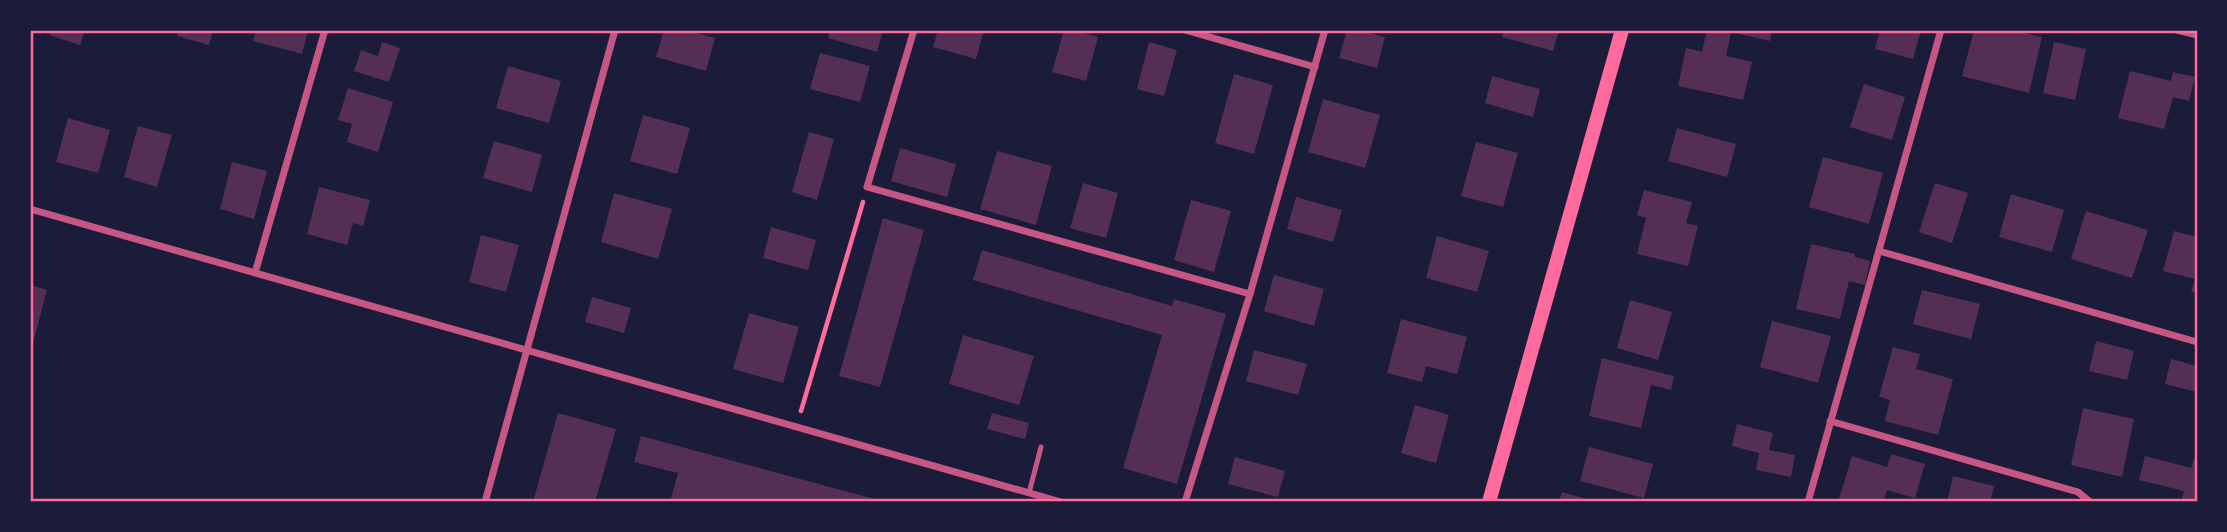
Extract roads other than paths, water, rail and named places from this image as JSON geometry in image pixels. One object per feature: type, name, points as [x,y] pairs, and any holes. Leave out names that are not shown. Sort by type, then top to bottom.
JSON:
[{"type":"main road","points":[[1489,502],[1622,30]]},
{"type":"street","points":[[255,274],[326,30]]},
{"type":"street","points":[[485,502],[615,30]]},
{"type":"street","points":[[914,30],[867,187],[1250,294]]},
{"type":"street","points":[[1185,30],[1315,67]]},
{"type":"street","points":[[1185,502],[1250,294],[1325,30]]},
{"type":"street","points":[[1808,502],[1941,30]]},
{"type":"street","points":[[2177,30],[2197,35]]},
{"type":"street","points":[[30,209],[1060,502]]},
{"type":"street","points":[[1879,251],[2197,342]]},
{"type":"street","points":[[1830,421],[2078,492],[2090,502]]},
{"type":"lane","points":[[1029,493],[1041,447]]}]
